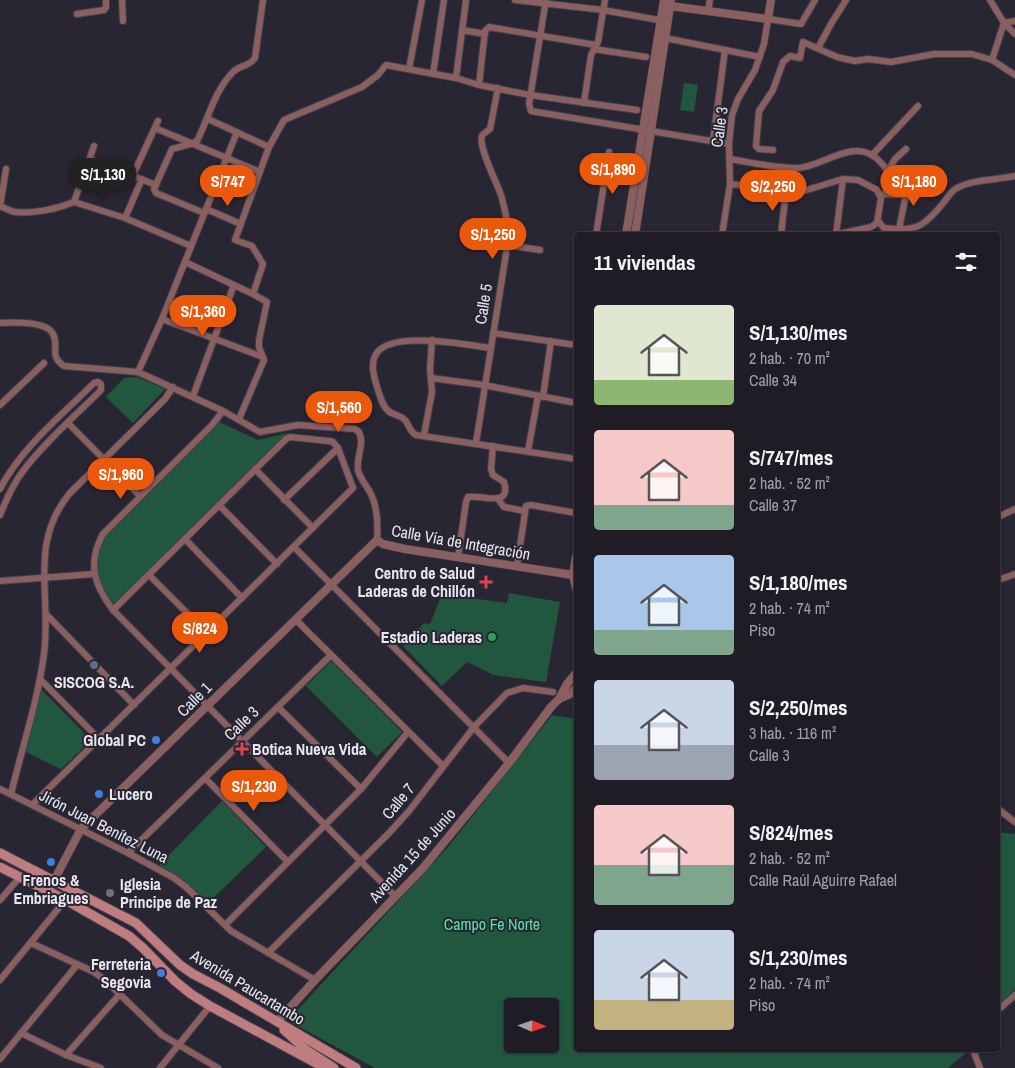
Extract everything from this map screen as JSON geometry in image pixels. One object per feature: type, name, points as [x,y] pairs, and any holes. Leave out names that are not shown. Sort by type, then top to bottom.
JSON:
[{"type":"main road","name":"Avenida Paucartambo","points":[[0,853],[68,886],[136,923],[193,974],[356,1068]]},
{"type":"main road","name":"Avenida Paucartambo","points":[[0,867],[64,899],[128,936],[160,963],[175,981],[191,994],[324,1068]]},
{"type":"main road","points":[[277,1022],[305,1049],[334,1068]]},
{"type":"street","points":[[76,14],[104,10],[106,0]]},
{"type":"street","points":[[122,0],[123,21]]},
{"type":"street","points":[[155,188],[172,149],[197,141],[220,88],[233,72],[239,67],[250,65],[255,58],[263,0]]},
{"type":"street","points":[[409,69],[422,0]]},
{"type":"street","points":[[433,74],[444,0]]},
{"type":"street","points":[[456,78],[466,0]]},
{"type":"street","points":[[515,0],[546,2],[664,20]]},
{"type":"street","points":[[584,103],[590,54],[595,47],[605,0]]},
{"type":"street","points":[[627,232],[665,38],[664,0]]},
{"type":"street","points":[[708,11],[710,0]]},
{"type":"street","name":"Calle 3","points":[[722,232],[730,184],[728,144],[734,106],[752,77],[760,57],[771,0]]},
{"type":"street","points":[[635,232],[647,130],[664,20],[670,3],[708,11],[801,24],[815,0]]},
{"type":"street","points":[[818,48],[830,24],[846,0]]},
{"type":"street","points":[[990,0],[1004,22],[1015,34]]},
{"type":"street","points":[[546,2],[529,109],[533,112],[728,144]]},
{"type":"street","points":[[1004,22],[1015,20]]},
{"type":"street","points":[[992,60],[1004,22]]},
{"type":"street","points":[[479,85],[485,34],[486,29],[489,27],[646,57]]},
{"type":"street","points":[[462,30],[485,34]]},
{"type":"street","points":[[665,38],[760,57]]},
{"type":"street","points":[[773,150],[759,149],[756,146],[759,111],[773,90],[783,62],[790,56],[800,58],[804,42],[837,57],[855,61],[868,59],[891,62],[934,54],[972,54],[992,60],[1015,74]]},
{"type":"street","points":[[713,141],[725,50]]},
{"type":"street","points":[[253,294],[264,264],[252,246],[235,240],[270,147],[284,120],[362,87],[386,65],[456,78],[479,85],[530,95],[637,110]]},
{"type":"street","name":"Calle 5","points":[[476,443],[507,245],[508,228],[503,202],[481,139],[483,134],[490,129],[498,88]]},
{"type":"street","points":[[872,155],[918,106]]},
{"type":"street","points":[[208,119],[270,147]]},
{"type":"street","points":[[133,176],[158,121]]},
{"type":"street","points":[[155,128],[260,172]]},
{"type":"street","points":[[138,372],[162,319],[237,132]]},
{"type":"street","points":[[74,202],[94,146]]},
{"type":"street","points":[[729,159],[798,168],[806,167],[846,152],[860,152],[872,155],[888,171],[906,149]]},
{"type":"street","points":[[596,232],[609,152]]},
{"type":"street","points":[[90,159],[142,179],[155,188],[205,211],[241,224]]},
{"type":"street","points":[[6,169],[0,206],[13,212],[32,212],[74,202],[125,218],[191,246]]},
{"type":"street","points":[[878,221],[884,228],[899,229],[921,226],[952,191],[958,187],[1015,176]]},
{"type":"street","points":[[125,218],[142,179]]},
{"type":"street","points":[[730,184],[800,192],[843,180],[858,180],[873,188],[879,194],[882,203],[878,221],[871,226],[847,232]]},
{"type":"street","points":[[835,232],[843,180]]},
{"type":"street","points":[[899,229],[909,180]]},
{"type":"street","points":[[781,232],[786,191]]},
{"type":"street","points":[[879,194],[906,195]]},
{"type":"street","points":[[507,245],[540,250]]},
{"type":"street","points":[[185,262],[267,302],[259,340],[259,347],[264,360],[239,419]]},
{"type":"street","points":[[192,396],[234,285]]},
{"type":"street","points":[[162,319],[263,357]]},
{"type":"street","name":"Calle Vía de Integración","points":[[0,323],[34,324],[48,329],[54,334],[57,361],[64,366],[138,372],[224,411],[260,432],[298,426],[352,428],[359,432],[361,441],[358,470],[360,478],[370,494],[377,515],[377,540],[395,547],[574,574]]},
{"type":"street","points":[[492,333],[574,345]]},
{"type":"street","points":[[490,348],[432,340],[404,342],[390,345],[379,351],[374,358],[374,374],[385,407],[391,413],[403,418],[413,434],[574,459]]},
{"type":"street","points":[[424,436],[432,392],[432,340]]},
{"type":"street","points":[[528,451],[551,341]]},
{"type":"street","points":[[0,405],[44,363]]},
{"type":"street","points":[[431,378],[484,385],[574,403]]},
{"type":"street","points":[[0,489],[29,448],[94,383],[100,383],[102,386],[101,390],[22,472],[8,495],[0,515]]},
{"type":"street","points":[[11,794],[40,679],[46,643],[47,615],[44,560],[46,544],[55,516],[70,493],[165,399],[173,387]]},
{"type":"street","points":[[224,411],[103,534],[96,551],[94,574],[97,586],[113,610],[395,896]]},
{"type":"street","points":[[68,423],[140,496]]},
{"type":"street","points":[[32,805],[353,488],[338,448],[333,442],[329,441],[286,439],[113,610]]},
{"type":"street","points":[[493,446],[490,464],[492,472],[505,485],[502,496],[498,499]]},
{"type":"street","points":[[284,500],[338,448]]},
{"type":"street","points":[[255,469],[313,528]]},
{"type":"street","points":[[458,557],[467,499],[471,496],[498,499],[504,507],[524,511]]},
{"type":"street","points":[[219,505],[276,564]]},
{"type":"street","points":[[517,566],[526,506],[531,505],[574,513]]},
{"type":"street","points":[[1000,516],[1015,509]]},
{"type":"street","points":[[184,539],[242,598]]},
{"type":"street","name":"Calle 1","points":[[48,892],[81,829],[377,540]]},
{"type":"street","points":[[294,547],[509,763]]},
{"type":"street","points":[[0,581],[94,574]]},
{"type":"street","points":[[1000,579],[1015,574]]},
{"type":"street","points":[[149,575],[207,633]]},
{"type":"street","points":[[47,615],[134,705]]},
{"type":"street","points":[[295,619],[443,766]]},
{"type":"street","name":"Calle 3","points":[[128,853],[331,655]]},
{"type":"street","name":"Avenida 15 de Junio","points":[[559,699],[574,675]]},
{"type":"street","points":[[40,679],[99,739]]},
{"type":"street","name":"Calle 7","points":[[268,953],[409,811],[443,766],[498,701],[507,693],[523,688],[553,692]]},
{"type":"street","name":"Avenida 15 de Junio","points":[[277,1022],[449,837],[509,763],[550,707],[574,690]]},
{"type":"street","points":[[278,706],[361,789]]},
{"type":"street","points":[[225,925],[361,789],[408,732]]},
{"type":"street","points":[[205,778],[288,862]]},
{"type":"street","name":"Jirón Juan Benítez Luna","points":[[0,788],[128,853],[180,882],[231,931],[315,980]]},
{"type":"street","points":[[1000,811],[1015,822]]},
{"type":"street","points":[[0,900],[20,877]]},
{"type":"street","points":[[0,980],[64,899],[68,886]]},
{"type":"street","points":[[31,943],[105,980],[162,1035],[218,1068]]},
{"type":"street","points":[[0,1059],[77,965]]},
{"type":"street","points":[[66,1055],[120,994]]},
{"type":"street","points":[[1000,1008],[1015,995]]},
{"type":"street","points":[[160,1068],[210,1006]]},
{"type":"street","points":[[21,1032],[66,1055],[101,1068]]},
{"type":"street","points":[[974,1052],[980,1068]]},
{"type":"green space","points":[[684,83],[698,85],[694,112],[680,110]]},
{"type":"green space","points":[[137,377],[165,389],[133,423],[106,397],[124,378]]},
{"type":"green space","points":[[219,422],[258,440],[288,433],[117,602],[113,603],[107,597],[100,582],[97,568],[98,554],[107,532]]},
{"type":"green space","name":"Estadio Laderas","points":[[509,593],[560,602],[546,682],[494,675],[467,662],[442,686],[403,646],[424,623],[430,624],[442,594],[507,603]]},
{"type":"green space","points":[[331,661],[402,732],[377,757],[306,686]]},
{"type":"green space","points":[[41,689],[91,740],[61,769],[26,752]]},
{"type":"green space","name":"Campo Fe Norte","points":[[552,715],[574,719],[574,1052],[967,1052],[948,1068],[375,1068],[292,1023],[291,1017],[448,847]]},
{"type":"green space","points":[[222,801],[266,847],[207,904],[172,873],[159,865]]},
{"type":"green space","points":[[1000,832],[1015,834],[1015,989],[1000,1003]]},
{"type":"place","name":"Centro de Salud Laderas de Chillón","points":[[486,582]]},
{"type":"place","name":"Estadio Laderas","points":[[492,637]]},
{"type":"place","name":"SISCOG S.A.","points":[[94,665]]},
{"type":"place","name":"Global PC","points":[[156,740]]},
{"type":"place","name":"Botica Nueva Vida","points":[[242,749]]},
{"type":"place","name":"Lucero","points":[[99,794]]},
{"type":"place","name":"Frenos & Embriagues","points":[[51,862]]},
{"type":"place","name":"Iglesia Principe de Paz","points":[[110,893]]},
{"type":"place","name":"Ferreteria Segovia","points":[[161,973]]}]
